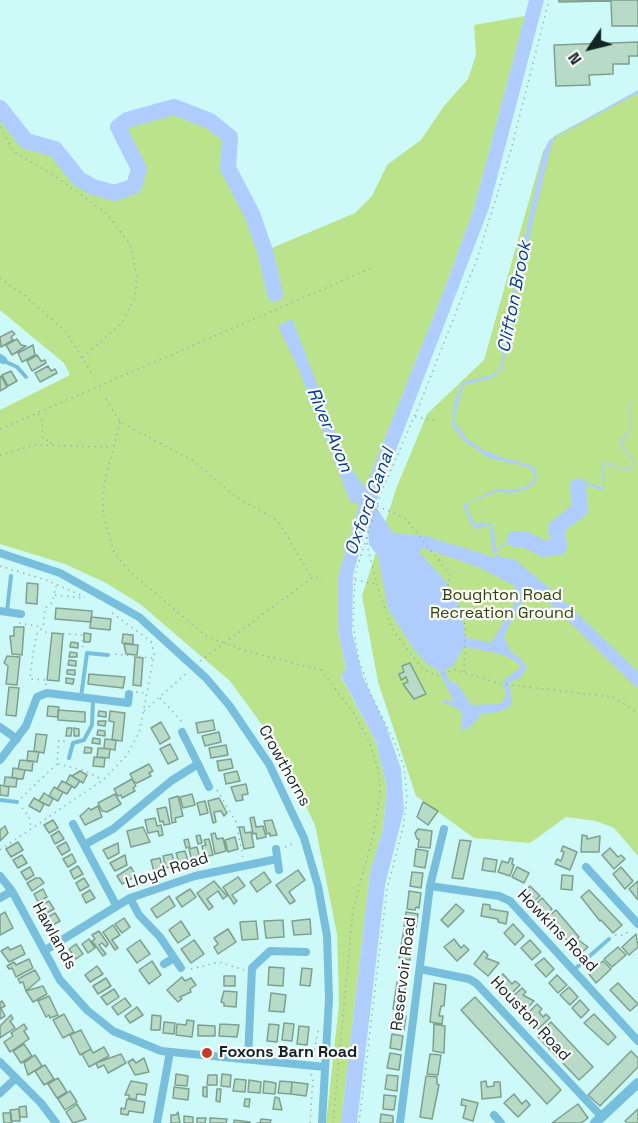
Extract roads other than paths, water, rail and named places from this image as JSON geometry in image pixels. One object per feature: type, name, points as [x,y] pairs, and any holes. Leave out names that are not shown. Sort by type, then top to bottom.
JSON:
[{"type":"street","name":"Crowthorns","points":[[0,553],[60,573],[121,605],[148,624],[194,666],[229,705],[256,743],[288,801],[304,838],[318,886],[327,936],[329,999],[322,1123]]},
{"type":"street","points":[[4,612],[21,614]]},
{"type":"street","points":[[0,760],[17,740],[37,697],[47,693],[128,703],[129,694]]},
{"type":"street","points":[[0,727],[17,740]]},
{"type":"street","points":[[182,732],[209,787]]},
{"type":"street","points":[[84,845],[113,829],[171,781],[198,764]]},
{"type":"street","points":[[73,824],[117,905]]},
{"type":"street","name":"Reservoir Road","points":[[400,1123],[430,886],[444,829]]},
{"type":"street","name":"Lloyd Road","points":[[44,951],[130,898],[195,876],[244,864],[276,853],[279,870]]},
{"type":"street","points":[[586,867],[589,878],[638,924]]},
{"type":"street","name":"Hawlands","points":[[0,876],[12,891],[60,980],[87,1010],[113,1031],[170,1052],[325,1067]]},
{"type":"street","name":"Howkins Road","points":[[430,886],[505,898],[575,969],[638,1041]]},
{"type":"street","points":[[0,898],[12,891]]},
{"type":"street","points":[[130,898],[139,915],[181,968]]},
{"type":"street","points":[[248,1059],[252,1017],[250,972],[255,963],[270,951],[306,952]]},
{"type":"street","points":[[295,951],[296,962]]},
{"type":"street","points":[[165,964],[174,958]]},
{"type":"street","name":"Houston Road","points":[[420,969],[469,979],[476,983],[599,1120]]},
{"type":"street","points":[[157,1123],[170,1052]]},
{"type":"street","points":[[0,1062],[41,1103],[56,1123]]},
{"type":"street","points":[[0,1093],[15,1079]]},
{"type":"street","points":[[599,1120],[638,1083]]},
{"type":"street","points":[[494,1115],[501,1123]]},
{"type":"lane","points":[[2,359],[17,367],[26,377]]},
{"type":"lane","points":[[4,612],[11,576]]},
{"type":"lane","points":[[81,697],[87,653],[108,655]]},
{"type":"lane","points":[[69,758],[73,743],[84,740],[92,725],[93,700]]},
{"type":"lane","points":[[0,800],[17,802]]},
{"type":"lane","points":[[575,969],[609,939]]},
{"type":"water","name":"Oxford Canal","points":[[529,0],[544,0],[489,208],[375,505],[393,533],[426,536],[496,558],[492,548],[490,527],[488,525],[478,529],[473,527],[463,505],[497,489],[512,490],[526,487],[533,481],[535,474],[528,467],[489,458],[464,441],[452,425],[454,404],[460,387],[466,381],[490,376],[500,369],[514,286],[543,154],[549,140],[638,90],[638,93],[558,136],[552,142],[517,288],[502,370],[490,379],[466,384],[462,389],[454,421],[467,439],[490,455],[528,464],[535,469],[537,475],[535,483],[527,489],[512,493],[497,492],[467,505],[475,524],[490,523],[493,527],[496,549],[510,540],[524,538],[547,550],[558,546],[555,527],[576,513],[579,508],[577,484],[582,480],[603,488],[601,471],[604,462],[624,469],[632,465],[633,462],[620,445],[620,441],[630,430],[629,405],[638,399],[630,406],[631,430],[621,444],[634,461],[631,469],[624,470],[605,464],[604,489],[599,490],[583,482],[579,485],[581,507],[577,515],[557,528],[560,546],[547,551],[524,540],[510,542],[496,551],[499,557],[514,559],[560,597],[638,672],[638,689],[555,608],[533,591],[527,590],[504,636],[510,651],[527,667],[521,677],[509,683],[512,702],[508,708],[498,712],[482,714],[469,728],[461,731],[462,713],[456,707],[442,703],[443,700],[454,702],[439,671],[427,664],[414,650],[388,609],[378,556],[369,544],[368,523],[353,574],[352,632],[363,677],[386,726],[401,769],[404,810],[385,885],[357,1123],[341,1123],[370,872],[383,829],[387,788],[376,742],[341,676],[346,668],[338,631],[338,577],[359,505],[350,501],[299,370],[278,326],[292,319],[347,462],[365,488],[445,288],[474,208]],"holes":[[[423,548],[478,567],[513,585],[516,589],[514,605],[491,643],[465,637],[462,613],[454,595],[443,578],[419,552]],[[464,647],[501,654],[519,663],[520,668],[503,681],[506,697],[500,704],[472,705],[457,684],[449,681],[445,670],[453,666]]]},
{"type":"waterway","name":"River Avon","points":[[0,108],[26,141],[55,149],[79,179],[93,187],[115,193],[134,186],[139,169],[118,127],[127,120],[174,107],[210,121],[230,137],[228,168],[252,214],[265,251],[275,294]]},
{"type":"waterway","name":"Clifton Brook","points":[[504,339],[509,313]]},
{"type":"waterway","name":"Clifton Brook","points":[[484,452],[497,457]]},
{"type":"waterway","points":[[515,539],[524,539],[544,549],[559,547],[556,528],[580,509],[578,486]]},
{"type":"place","name":"Foxons Barn Road","points":[[207,1053]]},
{"type":"park label","name":"Boughton Road Recreation Ground","points":[[502,605]]}]
